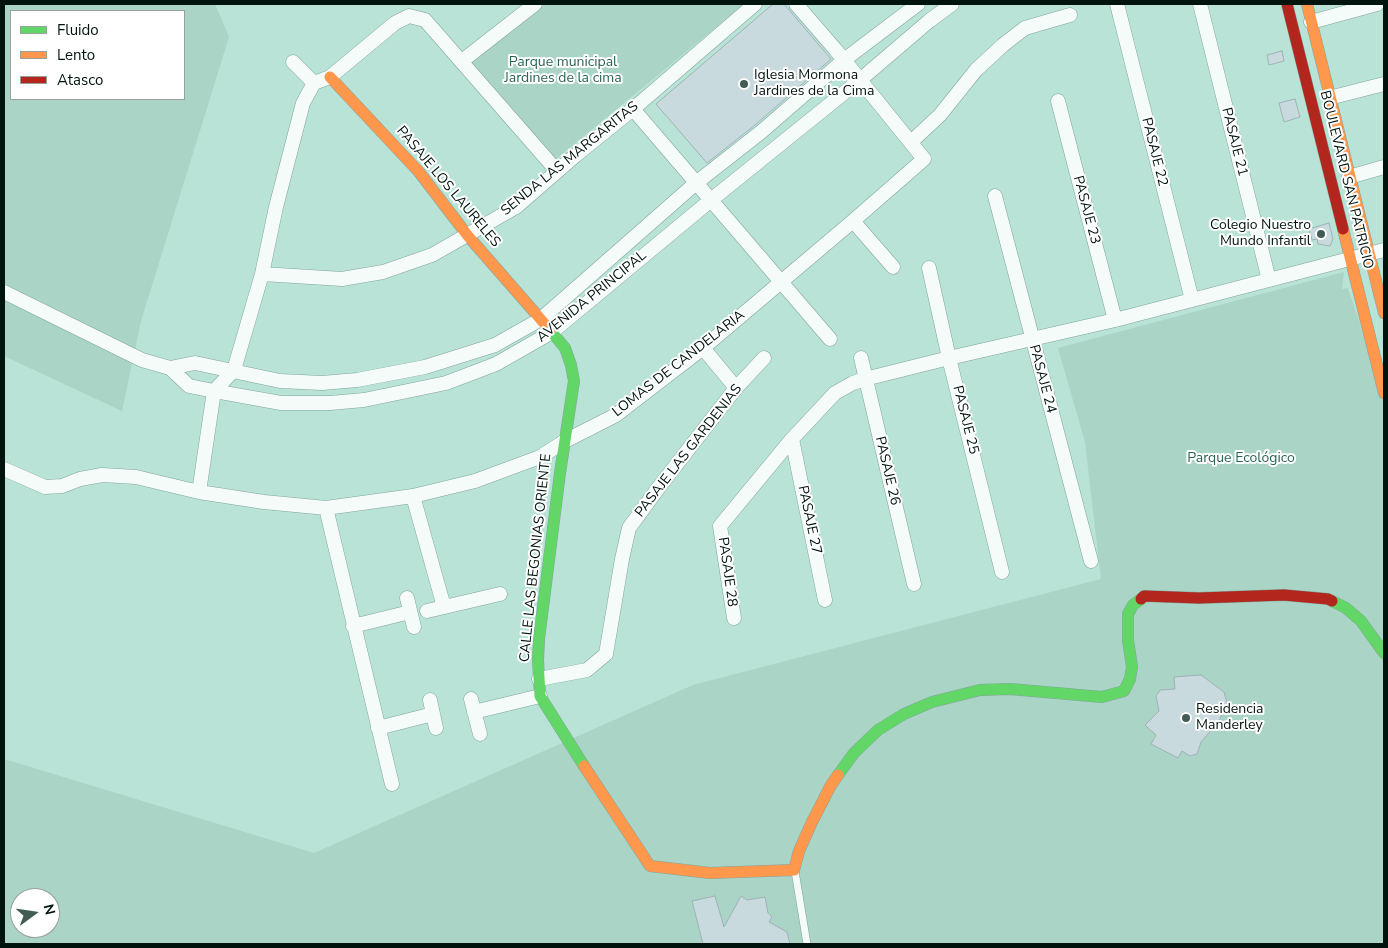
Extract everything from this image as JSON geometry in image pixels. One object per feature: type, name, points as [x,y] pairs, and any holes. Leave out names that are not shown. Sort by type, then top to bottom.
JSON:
[{"type":"street","points":[[462,61],[535,4]]},
{"type":"street","name":"SENDA LAS MARGARITAS","points":[[262,274],[342,279],[383,272],[432,255],[468,236],[516,207],[755,4]]},
{"type":"street","name":"LOMAS DE CANDELARIA","points":[[4,469],[45,487],[62,486],[80,479],[102,474],[136,477],[199,492],[264,502],[326,508],[413,496],[484,478],[540,457],[565,441],[616,414],[703,348],[924,159],[796,4]]},
{"type":"street","name":"AVENIDA PRINCIPAL","points":[[170,368],[195,363],[280,381],[322,383],[358,380],[425,367],[494,345],[541,319],[696,183],[761,132],[844,60],[918,4]]},
{"type":"street","name":"AVENIDA PRINCIPAL","points":[[170,368],[189,386],[214,392],[281,403],[330,403],[364,400],[446,383],[496,364],[552,332],[860,80],[928,21],[952,4]]},
{"type":"street","name":"PASAJE 22","points":[[1117,4],[1192,300]]},
{"type":"street","name":"PASAJE 21","points":[[1200,4],[1269,280]]},
{"type":"street","name":"BOULEVARD SAN PATRICIO","points":[[1286,4],[1384,393]]},
{"type":"street","name":"BOULEVARD SAN PATRICIO","points":[[1306,4],[1384,313]]},
{"type":"street","points":[[1311,22],[1377,4]]},
{"type":"street","points":[[910,142],[940,115],[976,70],[1003,45],[1025,28],[1070,15]]},
{"type":"street","points":[[199,492],[214,392],[234,370],[262,274],[276,207],[303,103],[314,84],[330,77],[395,23],[409,16],[425,20],[557,171]]},
{"type":"street","points":[[293,62],[314,84]]},
{"type":"street","name":"PASAJE LOS LAURELES","points":[[330,77],[419,172],[468,236],[541,319]]},
{"type":"street","points":[[1329,98],[1384,84]]},
{"type":"street","name":"PASAJE 23","points":[[1058,101],[1115,320]]},
{"type":"street","points":[[633,109],[830,339]]},
{"type":"street","points":[[1349,177],[1384,167]]},
{"type":"street","name":"PASAJE 24","points":[[995,196],[1031,339],[1091,561]]},
{"type":"street","points":[[853,221],[893,267]]},
{"type":"street","points":[[792,439],[835,393],[853,383],[949,358],[1115,320],[1384,250]]},
{"type":"street","name":"PASAJE 25","points":[[929,268],[949,358],[1002,572]]},
{"type":"street","points":[[4,292],[142,360],[170,368]]},
{"type":"street","name":"CALLE LAS BEGONIAS ORIENTE","points":[[541,319],[565,348],[574,381],[539,639],[540,696],[564,736],[650,866],[710,873],[794,870]]},
{"type":"street","points":[[703,348],[736,388]]},
{"type":"street","name":"PASAJE LAS GARDENIAS","points":[[539,679],[587,670],[606,654],[629,528],[736,388],[764,358]]},
{"type":"street","name":"PASAJE 26","points":[[861,358],[914,584]]},
{"type":"street","name":"PASAJE 28","points":[[734,618],[720,526],[792,439]]},
{"type":"street","name":"PASAJE 27","points":[[792,439],[825,600]]},
{"type":"street","points":[[413,496],[444,607]]},
{"type":"street","points":[[326,508],[392,784]]},
{"type":"street","points":[[427,611],[500,594]]},
{"type":"street","points":[[794,870],[799,851],[812,822],[832,785],[854,753],[878,730],[904,714],[932,702],[980,690],[1019,690],[1102,697],[1124,691],[1130,679],[1132,667],[1128,640],[1128,614],[1133,605],[1144,596],[1199,598],[1284,595],[1328,599],[1346,608],[1361,621],[1384,653]]},
{"type":"street","points":[[406,598],[414,627]]},
{"type":"street","points":[[353,626],[410,612]]},
{"type":"street","points":[[480,734],[473,705],[540,696]]},
{"type":"street","points":[[378,728],[435,721],[430,700]]},
{"type":"lane","points":[[794,870],[807,944]]},
{"type":"green space","points":[[4,4],[215,4],[229,37],[141,321],[122,411],[4,356]]},
{"type":"green space","name":"Parque municipal Jardines de la cima","points":[[545,4],[744,4],[555,160],[470,62]]},
{"type":"green space","name":"Parque Ecológico","points":[[1344,272],[1342,289],[1348,288],[1384,396],[1384,944],[4,944],[4,759],[314,853],[693,685],[1101,579],[1085,442],[1058,348]]},
{"type":"building","name":"Iglesia Mormona Jardines de la Cima","points":[[773,4],[784,4],[831,59],[755,125],[707,163],[656,104]]},
{"type":"building","points":[[1282,51],[1284,61],[1269,65],[1267,55]]},
{"type":"building","points":[[1295,99],[1300,117],[1284,122],[1279,103]]},
{"type":"building","name":"Colegio Nuestro Mundo Infantil","points":[[1329,223],[1333,239],[1330,246],[1318,244],[1317,239],[1312,240],[1309,229]]},
{"type":"building","name":"Residencia Manderley","points":[[1201,675],[1224,692],[1227,703],[1219,721],[1201,742],[1197,754],[1190,756],[1182,751],[1178,758],[1151,744],[1156,735],[1145,725],[1159,711],[1156,696],[1160,690],[1175,689],[1174,677]]},
{"type":"building","points":[[715,896],[724,927],[741,896],[747,900],[765,897],[768,913],[772,917],[769,922],[787,932],[790,944],[703,944],[692,901]]},
{"type":"traffic: fast","points":[[550,330],[565,348],[574,381],[560,473],[539,639],[540,696],[584,766]]},
{"type":"traffic: fast","points":[[838,775],[854,753],[878,730],[904,714],[932,702],[980,690],[1010,689],[1102,697],[1124,691],[1130,679],[1132,667],[1128,640],[1128,614],[1133,605],[1141,599]]},
{"type":"traffic: fast","points":[[1332,601],[1346,608],[1361,621],[1384,653]]},
{"type":"traffic: slow","points":[[1307,4],[1384,313]]},
{"type":"traffic: slow","points":[[330,77],[419,172],[468,236],[550,330]]},
{"type":"traffic: slow","points":[[1343,229],[1384,393]]},
{"type":"traffic: slow","points":[[584,766],[650,866],[710,873],[794,870],[799,851],[812,822],[838,775]]},
{"type":"traffic: jam","points":[[1287,4],[1343,229]]},
{"type":"traffic: jam","points":[[1141,599],[1144,596],[1199,598],[1284,595],[1332,601]]},
{"type":"place","name":"Iglesia Mormona Jardines de la Cima","points":[[744,84]]},
{"type":"place","name":"Colegio Nuestro Mundo Infantil","points":[[1321,234]]},
{"type":"place","name":"Residencia Manderley","points":[[1186,718]]}]
